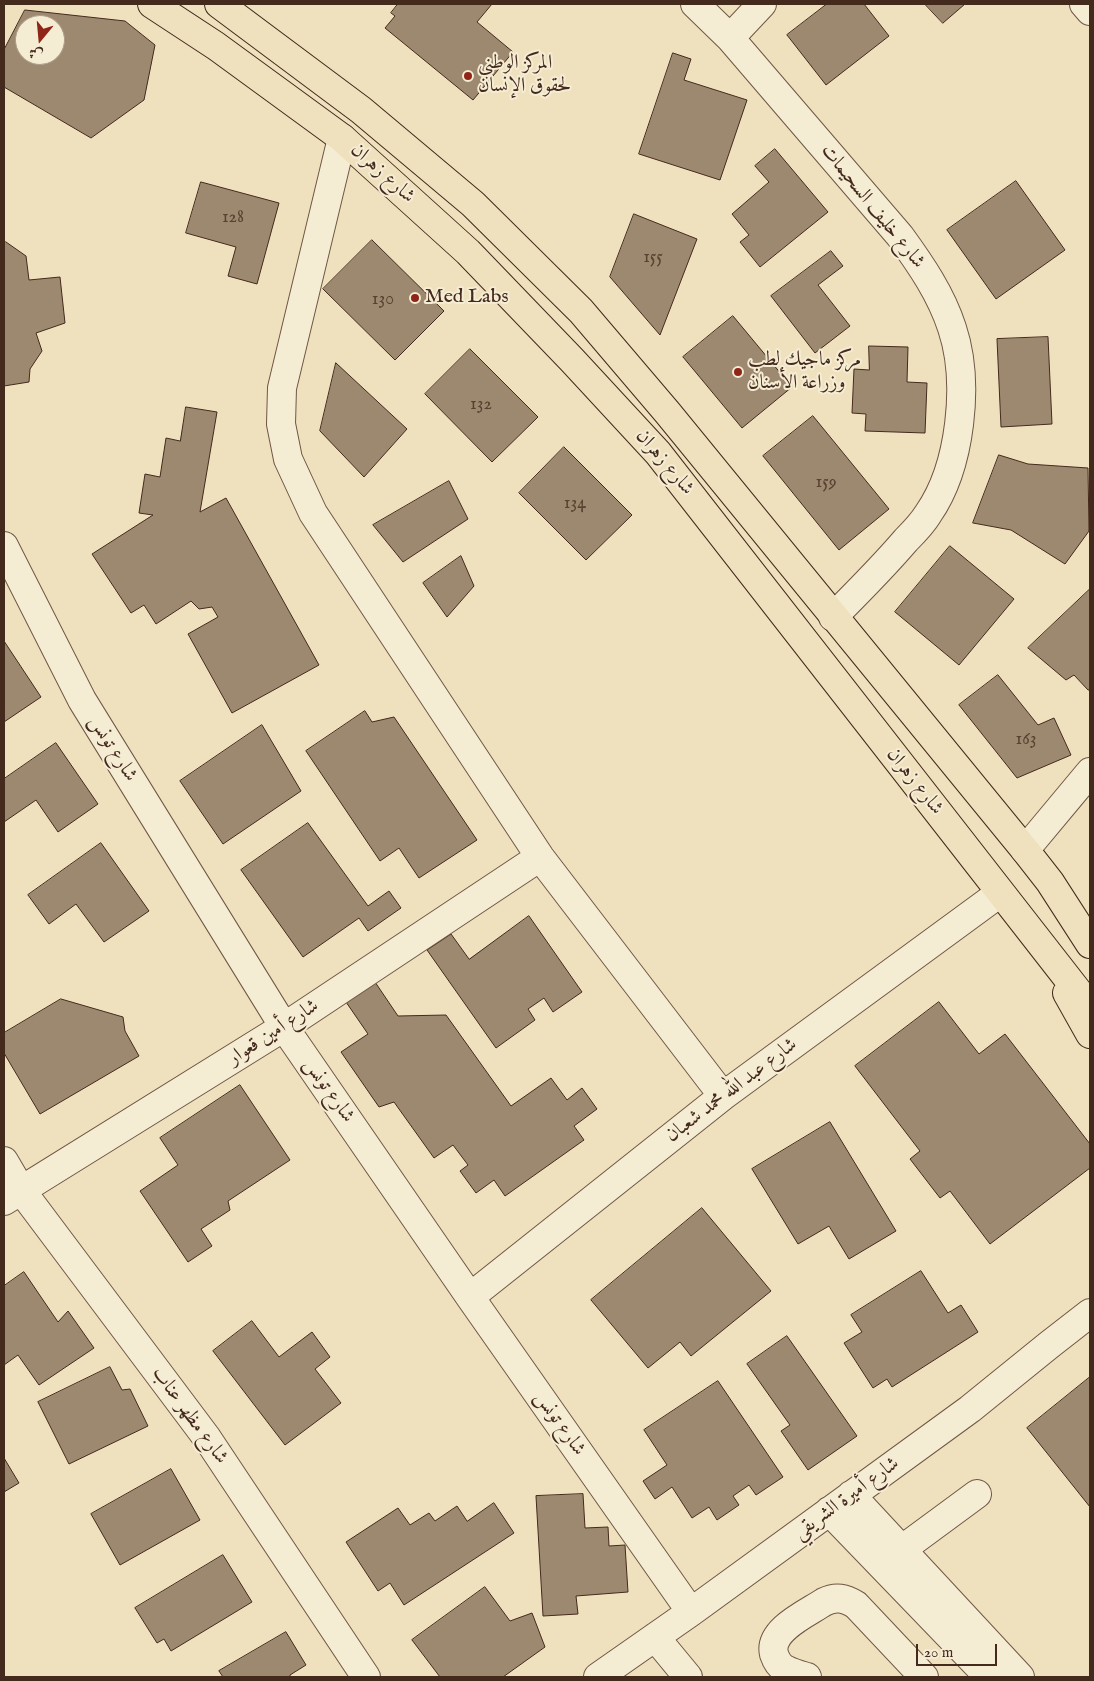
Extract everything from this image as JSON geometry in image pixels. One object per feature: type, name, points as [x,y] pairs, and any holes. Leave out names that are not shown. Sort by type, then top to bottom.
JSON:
[{"type":"main road","name":"شارع زهران","points":[[152,4],[216,46],[342,138],[468,252],[572,360],[658,453],[1090,1007]]},
{"type":"main road","name":"شارع زهران","points":[[219,4],[369,116],[473,204],[581,311],[667,412],[1025,850],[1050,882],[1090,944]]},
{"type":"main road","points":[[1050,882],[1090,929]]},
{"type":"main road","points":[[1036,939],[1090,1034]]},
{"type":"street","name":"شارع خليف السحيمات","points":[[695,4],[730,38],[900,236],[925,270],[940,299],[952,329],[958,359],[961,390],[960,419],[955,448],[940,496],[928,516],[834,617]]},
{"type":"street","points":[[730,38],[762,4]]},
{"type":"street","points":[[1084,4],[1090,11]]},
{"type":"street","points":[[342,138],[282,388],[281,424],[288,459],[313,513],[540,857],[723,1096]]},
{"type":"street","name":"شارع تونس","points":[[4,546],[82,700],[284,1028],[691,1612]]},
{"type":"street","points":[[1025,850],[1090,772]]},
{"type":"street","name":"شارع أمين قعوار","points":[[12,1196],[284,1028],[540,857]]},
{"type":"street","name":"شارع عبد الله محمد شعبان","points":[[470,1297],[723,1096],[1000,893]]},
{"type":"street","name":"شارع مظهر عناب","points":[[4,1161],[12,1196],[207,1438],[366,1677]]},
{"type":"street","name":"شارع أميرة الشريقي","points":[[598,1677],[691,1612],[970,1409],[1090,1314]]},
{"type":"street","points":[[901,1550],[977,1494]]},
{"type":"street","points":[[840,1503],[901,1550],[1020,1677]]},
{"type":"street","points":[[840,1503],[989,1677]]},
{"type":"street","points":[[807,1677],[785,1669],[779,1664],[773,1650],[774,1641],[784,1628],[831,1598],[848,1600],[856,1605],[924,1677]]},
{"type":"street","points":[[655,1637],[688,1677]]},
{"type":"building","name":"المركز الوطني لحقوق الإنسان","points":[[398,4],[492,4],[477,22],[513,52],[473,100],[385,28],[395,16],[391,13]]},
{"type":"building","points":[[827,4],[864,4],[889,36],[826,85],[787,35]]},
{"type":"building","points":[[925,4],[965,4],[943,23]]},
{"type":"building","points":[[25,10],[125,21],[155,45],[144,100],[91,138],[4,87],[4,50],[15,29],[15,65],[65,65],[65,15],[22,15]]},
{"type":"building","points":[[673,53],[691,59],[684,80],[747,100],[720,180],[639,154]]},
{"type":"building","points":[[775,149],[828,212],[760,267],[740,242],[749,235],[732,214],[769,182],[755,166]]},
{"type":"building","points":[[1016,181],[1065,250],[996,299],[947,230]]},
{"type":"building","points":[[201,182],[279,203],[257,284],[228,276],[236,247],[186,233]]},
{"type":"building","points":[[634,214],[697,239],[660,335],[610,277]]},
{"type":"building","points":[[372,240],[444,311],[395,360],[323,289]]},
{"type":"building","points":[[6,242],[26,256],[29,280],[60,277],[65,323],[36,333],[42,351],[30,369],[29,382],[4,386],[4,243]]},
{"type":"building","points":[[831,251],[843,266],[818,285],[850,326],[815,353],[771,296]]},
{"type":"building","name":"مركز ماجيك لطب وزراعة الأسنان","points":[[733,316],[792,387],[742,428],[683,357]]},
{"type":"building","points":[[1048,337],[1052,424],[1001,427],[997,339]]},
{"type":"building","points":[[869,346],[908,347],[907,382],[927,383],[925,433],[865,431],[866,414],[852,413],[854,369],[869,370]]},
{"type":"building","points":[[470,349],[538,417],[492,462],[425,394]]},
{"type":"building","points":[[336,363],[407,429],[364,477],[320,431]]},
{"type":"building","points":[[186,407],[217,412],[200,512],[226,498],[319,665],[232,713],[188,634],[218,617],[212,607],[199,609],[191,601],[156,624],[144,605],[131,613],[92,554],[153,515],[139,513],[145,474],[160,477],[166,438],[180,441]]},
{"type":"building","points":[[813,416],[889,509],[839,550],[763,456]]},
{"type":"building","points":[[564,447],[632,515],[586,560],[519,493]]},
{"type":"building","points":[[999,455],[1028,464],[1088,468],[1089,531],[1065,564],[1011,530],[973,523]]},
{"type":"building","points":[[449,481],[468,519],[403,562],[373,525]]},
{"type":"building","points":[[950,546],[1014,599],[959,665],[895,612]]},
{"type":"building","points":[[461,556],[474,586],[447,617],[423,583]]},
{"type":"building","points":[[1090,589],[1090,690],[1088,690],[1074,675],[1066,680],[1028,648]]},
{"type":"building","points":[[4,641],[41,697],[4,722]]},
{"type":"building","points":[[998,675],[1038,725],[1054,718],[1071,755],[1017,778],[959,705]]},
{"type":"building","points":[[365,711],[372,722],[394,717],[477,840],[419,878],[399,848],[380,861],[306,751]]},
{"type":"building","points":[[262,725],[301,791],[223,844],[180,781]]},
{"type":"building","points":[[56,743],[98,804],[58,832],[36,800],[4,822],[4,779]]},
{"type":"building","points":[[308,823],[368,906],[389,891],[401,908],[368,931],[359,918],[303,957],[241,870]]},
{"type":"building","points":[[101,843],[149,911],[104,942],[76,904],[49,924],[28,895]]},
{"type":"building","points":[[529,916],[582,992],[553,1012],[544,998],[528,1009],[535,1020],[496,1048],[427,950],[451,934],[469,959]]},
{"type":"building","points":[[375,982],[398,1016],[446,1015],[511,1106],[551,1078],[567,1100],[582,1088],[597,1109],[574,1126],[584,1140],[505,1196],[494,1180],[476,1193],[460,1171],[468,1165],[453,1145],[434,1158],[394,1102],[379,1107],[341,1052],[368,1034],[346,1002]]},
{"type":"building","points":[[61,999],[123,1017],[125,1031],[139,1056],[40,1114],[4,1053],[4,1033]]},
{"type":"building","points":[[939,1002],[979,1054],[1005,1034],[1090,1144],[1090,1168],[990,1244],[950,1191],[940,1198],[910,1159],[920,1151],[855,1066]]},
{"type":"building","points":[[240,1085],[290,1160],[228,1201],[230,1210],[201,1229],[212,1246],[188,1262],[140,1191],[178,1165],[160,1138]]},
{"type":"building","points":[[830,1122],[896,1231],[849,1259],[829,1226],[798,1244],[752,1169]]},
{"type":"building","points":[[702,1208],[771,1291],[691,1356],[680,1342],[648,1368],[591,1300]]},
{"type":"building","points":[[921,1271],[948,1313],[961,1305],[978,1332],[892,1387],[887,1379],[873,1388],[844,1343],[862,1332],[851,1315]]},
{"type":"building","points":[[24,1272],[58,1322],[68,1311],[94,1348],[39,1385],[18,1355],[4,1365],[4,1286]]},
{"type":"building","points":[[252,1321],[279,1357],[312,1332],[330,1357],[315,1369],[341,1403],[285,1445],[213,1351]]},
{"type":"building","points":[[787,1336],[857,1436],[808,1470],[781,1431],[790,1425],[747,1364]]},
{"type":"building","points":[[110,1367],[122,1390],[130,1389],[148,1426],[69,1464],[38,1402]]},
{"type":"building","points":[[1090,1377],[1090,1507],[1027,1428]]},
{"type":"building","points":[[718,1381],[783,1477],[756,1495],[749,1485],[733,1496],[739,1505],[717,1520],[709,1507],[692,1518],[672,1487],[655,1499],[643,1481],[667,1465],[644,1430]]},
{"type":"building","points":[[4,1458],[19,1483],[4,1492]]},
{"type":"building","points":[[171,1469],[200,1520],[120,1565],[91,1514]]},
{"type":"building","points":[[583,1494],[585,1528],[608,1527],[609,1546],[625,1545],[628,1592],[576,1596],[578,1614],[543,1616],[536,1496]]},
{"type":"building","points":[[494,1503],[514,1533],[404,1605],[390,1583],[378,1591],[346,1542],[398,1508],[410,1525],[429,1513],[435,1521],[457,1506],[467,1521]]},
{"type":"building","points":[[223,1555],[252,1602],[171,1651],[164,1639],[157,1643],[135,1608]]},
{"type":"building","points":[[485,1587],[510,1621],[532,1613],[545,1647],[503,1677],[440,1677],[412,1640]]},
{"type":"building","points":[[286,1632],[306,1665],[290,1675],[290,1677],[223,1677],[219,1671]]},
{"type":"place","name":"المركز الوطني لحقوق الإنسان","points":[[468,76]]},
{"type":"place","name":"Med Labs","points":[[415,298]]},
{"type":"place","name":"مركز ماجيك لطب وزراعة الأسنان","points":[[738,372]]}]
